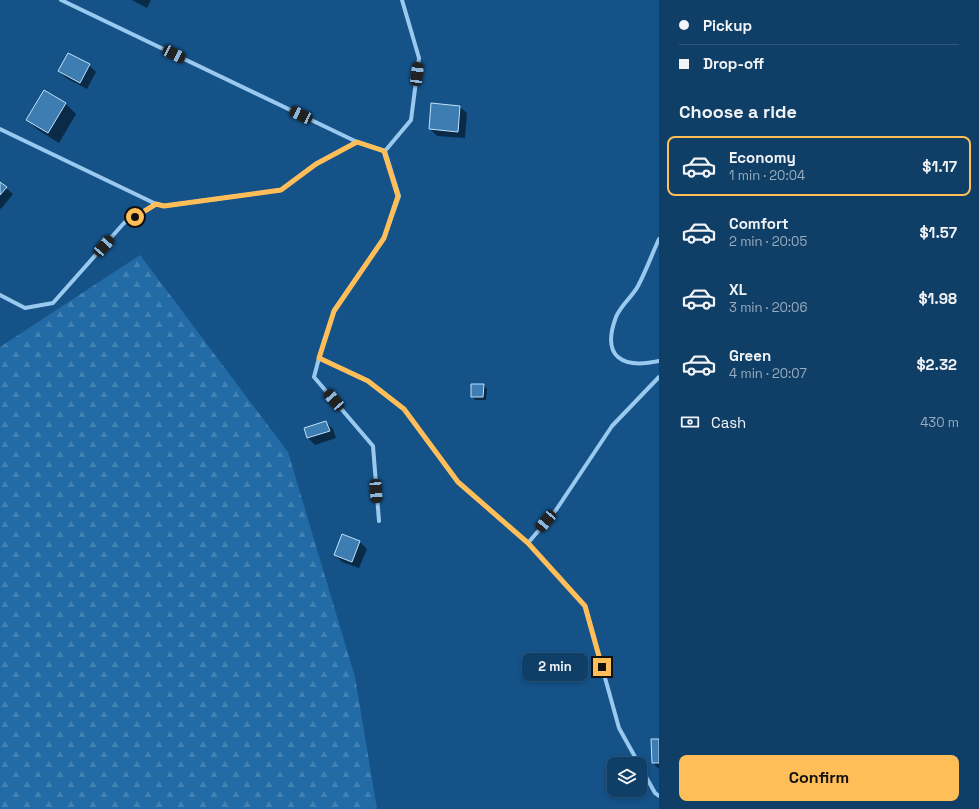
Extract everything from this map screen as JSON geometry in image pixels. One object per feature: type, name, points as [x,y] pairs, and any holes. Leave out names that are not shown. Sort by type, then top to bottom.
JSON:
[{"type":"street","points":[[61,0],[357,142],[384,151]]},
{"type":"street","points":[[384,151],[411,120],[419,58],[402,0]]},
{"type":"street","points":[[0,129],[156,204],[164,206],[281,190],[316,164],[357,142]]},
{"type":"street","points":[[378,521],[373,446],[314,377],[334,311],[384,238],[398,196],[384,151]]},
{"type":"street","points":[[0,295],[25,308],[53,303],[124,223],[156,204]]},
{"type":"street","points":[[659,238],[638,287],[617,315],[612,333],[613,348],[619,359],[624,363],[638,365],[659,362]]},
{"type":"street","points":[[319,358],[368,381],[404,409],[458,482],[528,543],[585,606],[619,728],[635,757]]},
{"type":"street","points":[[528,543],[556,510],[612,426],[659,377]]},
{"type":"street","points":[[647,777],[659,796]]},
{"type":"green space","points":[[140,255],[288,452],[355,677],[377,809],[0,809],[0,347]]},
{"type":"building","points":[[68,53],[90,64],[80,83],[58,71]]},
{"type":"building","points":[[44,90],[66,103],[48,133],[26,120]]},
{"type":"building","points":[[431,103],[460,106],[458,132],[429,129]]},
{"type":"building","points":[[0,182],[7,187],[0,195]]},
{"type":"building","points":[[471,384],[484,384],[483,397],[471,397]]},
{"type":"building","points":[[326,421],[330,431],[307,438],[304,428]]},
{"type":"building","points":[[342,534],[360,541],[352,562],[334,555]]},
{"type":"building","points":[[651,739],[659,739],[659,763],[652,763]]},
{"type":"route","points":[[135,217],[156,204],[164,206],[281,190],[316,164],[357,142],[384,151],[398,196],[384,238],[334,311],[319,358],[368,381],[404,409],[458,482],[528,543],[585,606],[602,667]]}]
